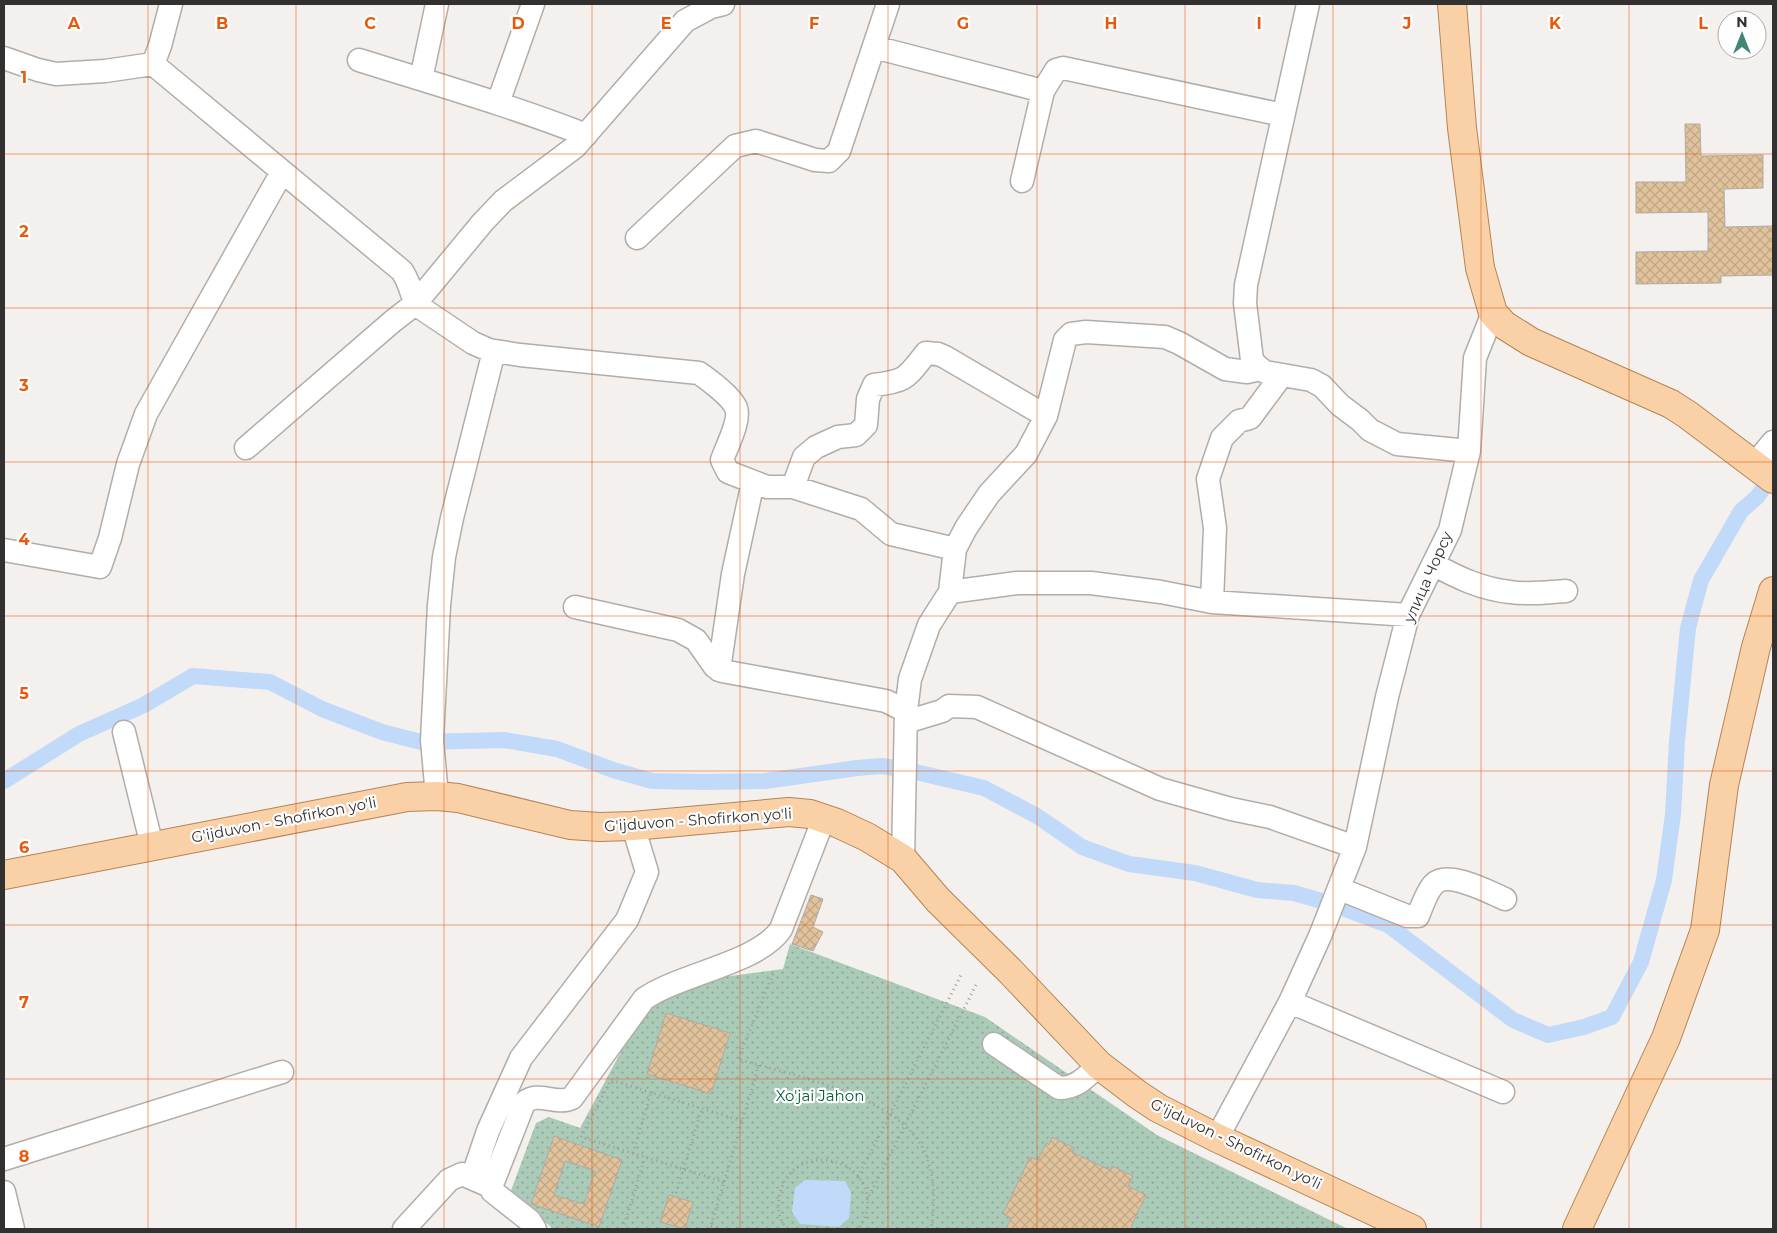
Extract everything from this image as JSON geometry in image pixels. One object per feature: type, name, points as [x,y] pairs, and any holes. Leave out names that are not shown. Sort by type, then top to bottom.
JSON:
[{"type":"main road","points":[[1452,4],[1462,128],[1480,268],[1493,313],[1504,326],[1531,342],[1671,404],[1764,472]]},
{"type":"main road","points":[[1577,1229],[1666,1038],[1705,930],[1724,785],[1756,647],[1773,591]]},
{"type":"main road","name":"G'ijduvon - Shofirkon yo'li","points":[[4,875],[407,797],[437,796],[473,801],[570,825],[600,827],[633,826],[781,813],[810,814],[852,830],[903,860],[938,900],[1010,971],[1099,1065],[1137,1094],[1158,1108],[1400,1227]]},
{"type":"street","points":[[153,64],[160,46],[171,4]]},
{"type":"street","points":[[421,79],[437,4]]},
{"type":"street","points":[[498,103],[533,4]]},
{"type":"street","points":[[246,448],[393,320],[415,304],[502,201],[564,156],[586,135],[685,21],[711,7],[723,4]]},
{"type":"street","points":[[637,238],[735,146],[756,141],[815,160],[829,161],[839,151],[888,4]]},
{"type":"street","points":[[1308,4],[1245,294],[1252,360],[1265,372],[1311,380],[1322,386],[1340,405],[1370,430],[1397,444],[1469,451]]},
{"type":"street","points":[[874,47],[1043,91]]},
{"type":"street","points":[[4,58],[56,74],[104,71],[153,64],[402,271],[409,283],[415,304],[473,343],[494,351],[699,373],[715,384],[736,407],[737,418],[722,460],[728,472],[767,487],[793,487],[861,509],[891,534],[955,549]]},
{"type":"street","points":[[359,60],[498,103],[586,135]]},
{"type":"street","points":[[1022,181],[1043,91],[1056,70],[1063,68],[1283,115]]},
{"type":"street","points":[[4,550],[100,567],[110,538],[128,464],[146,414],[282,172]]},
{"type":"street","name":"улица Чорсу","points":[[1218,1138],[1290,1002],[1320,936],[1355,848],[1387,697],[1408,615],[1450,530],[1469,451],[1475,358],[1493,313]]},
{"type":"street","points":[[903,860],[906,716],[910,679],[929,625],[950,592],[955,549],[966,528],[989,494],[1026,454],[1046,416],[1065,340],[1071,334],[1086,332],[1165,337],[1225,369],[1247,372],[1260,369]]},
{"type":"street","points":[[437,796],[432,745],[439,605],[444,557],[494,351]]},
{"type":"street","points":[[793,487],[804,457],[816,446],[838,437],[856,435],[866,425],[868,399],[874,385],[897,382],[909,375],[926,353],[945,357],[1046,416]]},
{"type":"street","points":[[1212,602],[1215,528],[1208,479],[1222,438],[1239,421],[1250,418],[1282,375]]},
{"type":"street","points":[[1764,472],[1773,442]]},
{"type":"street","points":[[719,670],[733,574],[754,482]]},
{"type":"street","points":[[1433,564],[1460,579],[1511,593],[1566,590]]},
{"type":"street","points":[[950,592],[1017,583],[1091,584],[1161,592],[1212,602],[1408,615]]},
{"type":"street","points":[[575,607],[678,630],[696,640],[719,670],[786,684],[886,701],[906,716],[942,711],[949,706],[977,707],[1160,789],[1231,809],[1270,817],[1355,848]]},
{"type":"street","points":[[124,732],[152,846]]},
{"type":"street","points":[[482,1183],[527,1100],[538,1097],[564,1101],[570,1100],[644,999],[663,989],[750,953],[777,936],[824,818]]},
{"type":"street","points":[[482,1183],[488,1131],[520,1058],[627,920],[647,872],[633,826]]},
{"type":"street","points":[[1337,894],[1406,916],[1418,916],[1434,884],[1443,880],[1455,880],[1505,898]]},
{"type":"street","points":[[1290,1002],[1503,1092]]},
{"type":"street","points":[[994,1044],[1059,1088],[1070,1088],[1099,1065]]},
{"type":"street","points":[[4,1160],[282,1072]]},
{"type":"street","points":[[404,1229],[449,1180],[462,1174],[482,1183],[530,1221],[535,1229]]},
{"type":"street","points":[[4,1192],[13,1229]]},
{"type":"path","points":[[773,974],[738,1059],[824,1084],[850,1094],[889,1114],[904,1126],[919,1142],[932,1178],[935,1194],[931,1229]]},
{"type":"path","points":[[858,1177],[961,974]]},
{"type":"path","points":[[867,1200],[976,983]]},
{"type":"path","points":[[719,1229],[711,1228],[759,1065]]},
{"type":"path","points":[[724,1182],[581,1137],[611,1080],[742,1121]]},
{"type":"path","points":[[633,1153],[651,1093]]},
{"type":"path","points":[[676,1193],[702,1108]]},
{"type":"path","points":[[623,1229],[646,1157]]},
{"type":"path","points":[[787,1229],[779,1213],[778,1199],[782,1185],[789,1174],[800,1165],[814,1160],[828,1159],[843,1164],[855,1173],[863,1185],[867,1200],[866,1215],[859,1229]]},
{"type":"green space","name":"Xo'jai Jahon","points":[[790,944],[985,1017],[1157,1135],[1348,1229],[552,1229],[509,1196],[536,1123],[549,1117],[580,1128],[623,1048],[648,1011],[674,994],[723,977],[783,969]]},
{"type":"water","points":[[805,1180],[845,1181],[851,1192],[849,1218],[839,1227],[800,1224],[792,1212],[795,1188]]},
{"type":"building","points":[[1685,124],[1700,124],[1701,156],[1763,155],[1763,188],[1724,189],[1725,227],[1773,226],[1773,275],[1721,276],[1721,283],[1636,284],[1636,252],[1708,251],[1708,212],[1636,213],[1636,182],[1686,182]]},
{"type":"building","points":[[811,895],[823,899],[813,927],[823,932],[813,951],[792,944]]},
{"type":"building","points":[[666,1013],[730,1033],[711,1094],[647,1074]]},
{"type":"building","points":[[554,1136],[622,1160],[599,1227],[531,1204]],"holes":[[[565,1161],[595,1171],[584,1204],[554,1195]]]},
{"type":"building","points":[[1052,1137],[1074,1148],[1072,1152],[1110,1170],[1112,1166],[1133,1176],[1128,1186],[1146,1195],[1130,1229],[1006,1229],[1011,1218],[1003,1214],[1030,1157],[1038,1160],[1046,1143],[1049,1145]]},
{"type":"building","points":[[669,1195],[693,1202],[685,1229],[660,1222]]},
{"type":"waterway","points":[[4,781],[79,734],[144,705],[193,676],[270,682],[322,709],[382,732],[421,742],[504,740],[557,749],[613,770],[652,781],[765,781],[882,766],[907,770],[984,788],[1037,816],[1082,847],[1129,864],[1195,873],[1257,890],[1294,893],[1332,904],[1388,925],[1513,1020],[1548,1035],[1584,1027],[1612,1017],[1641,962],[1664,880],[1673,814],[1677,741],[1688,628],[1701,580],[1741,511],[1757,497],[1773,475]]}]
